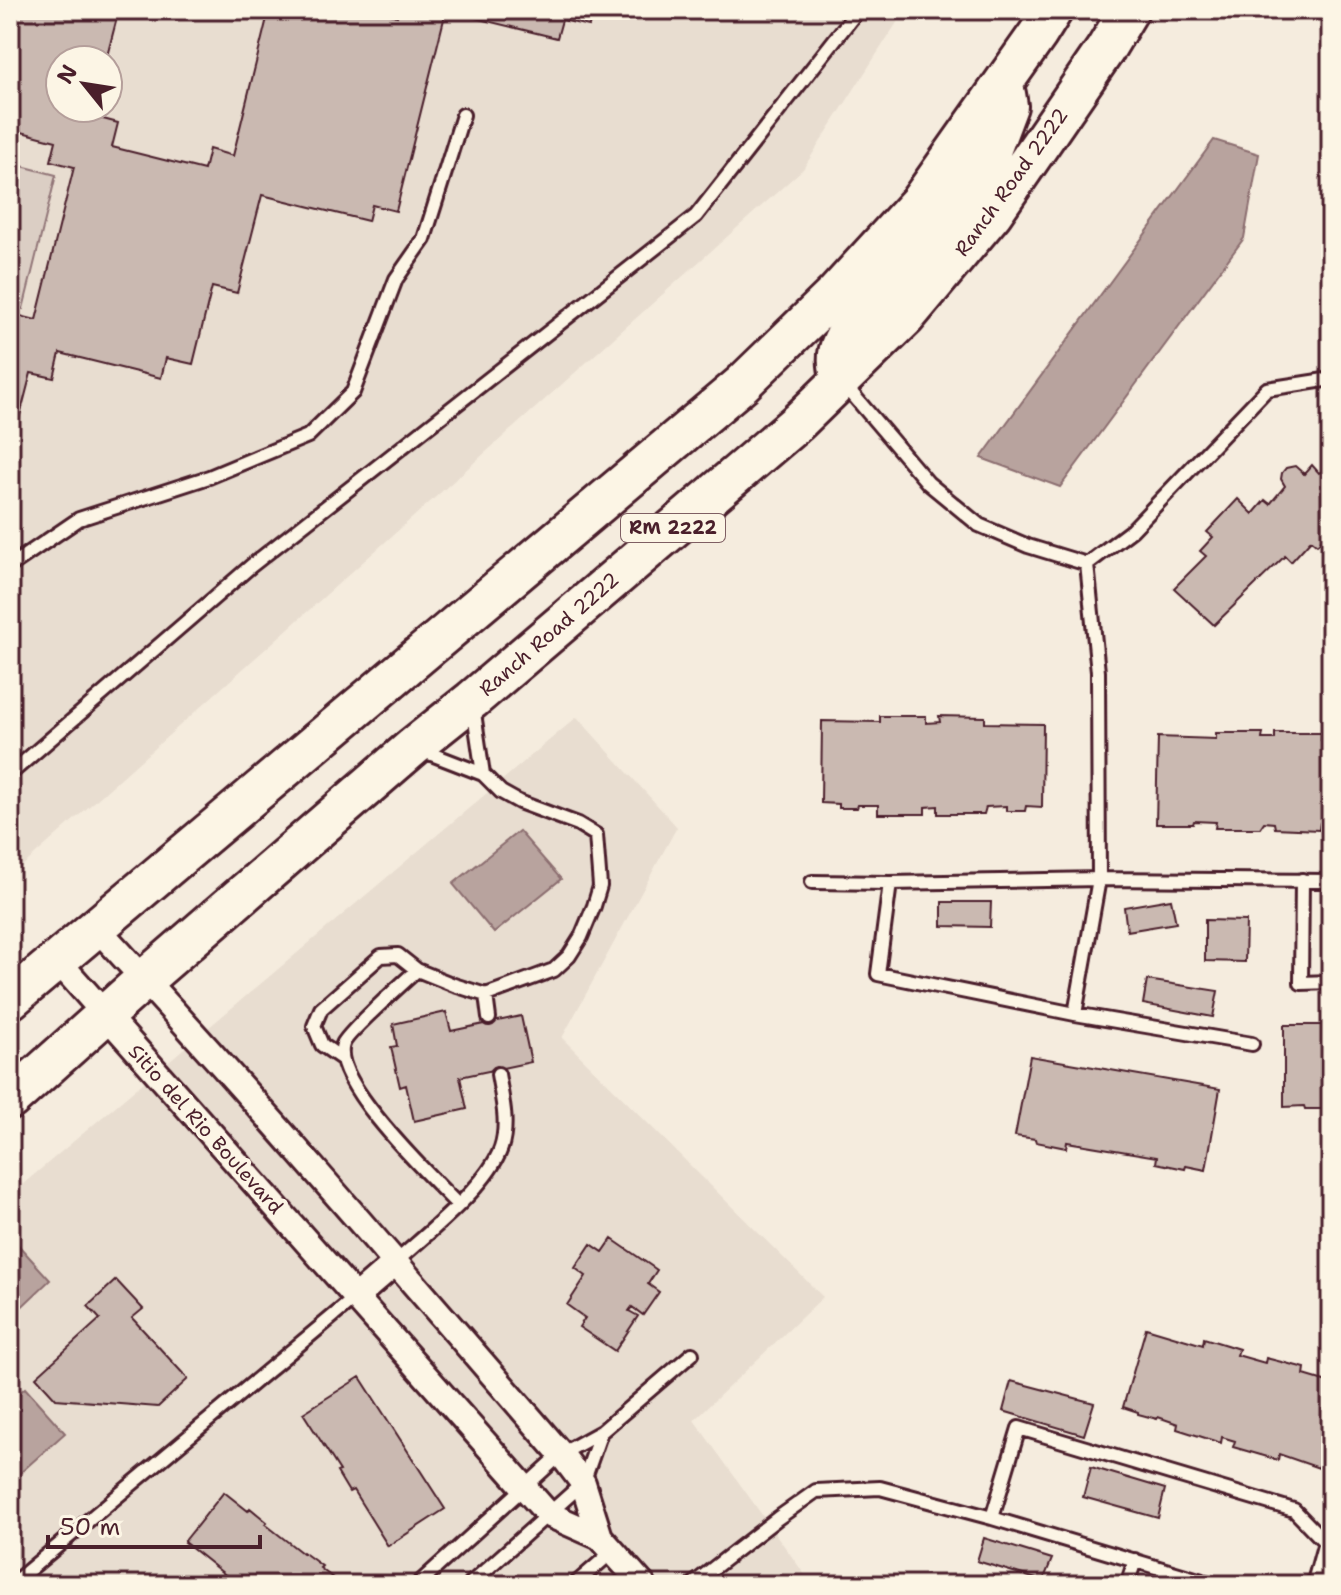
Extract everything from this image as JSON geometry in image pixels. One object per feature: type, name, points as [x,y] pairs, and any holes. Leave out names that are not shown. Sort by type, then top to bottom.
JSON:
[{"type":"main road","name":"RM 2222","points":[[10,1000],[742,384],[835,294],[920,201],[1053,10]]},
{"type":"main road","name":"Ranch Road 2222","points":[[10,1100],[413,747],[798,422],[905,318],[993,213],[1129,10]]},
{"type":"main road","points":[[841,380],[837,354],[851,325],[958,198],[991,151],[1008,106],[1004,83]]},
{"type":"street","name":"Sitio del Rio Boulevard","points":[[96,927],[561,1454],[583,1483],[606,1545]]},
{"type":"street","name":"Sitio del Rio Boulevard","points":[[57,960],[548,1514],[606,1545],[643,1585]]},
{"type":"street","points":[[356,1297],[395,1263]]},
{"type":"lane","points":[[10,774],[251,566],[696,216],[858,10]]},
{"type":"lane","points":[[10,566],[79,519],[209,477],[308,436],[353,392],[396,279],[424,239],[463,115]]},
{"type":"lane","points":[[1087,564],[1132,530],[1267,389],[1331,379]]},
{"type":"lane","points":[[841,380],[928,483],[979,525],[1028,546],[1087,564]]},
{"type":"lane","points":[[1075,1014],[1099,879],[1098,672],[1087,564]]},
{"type":"lane","points":[[472,700],[483,774]]},
{"type":"lane","points":[[341,1058],[322,1045],[314,1026],[321,1009],[381,956],[398,955],[417,970],[486,995],[554,970],[569,956],[586,927],[600,886],[596,835],[578,824],[519,802],[501,792],[483,774],[413,747]]},
{"type":"lane","points":[[812,882],[1099,879],[1331,881]]},
{"type":"lane","points":[[1302,880],[1301,983],[1331,982]]},
{"type":"lane","points":[[890,883],[878,974],[1075,1014],[1252,1044]]},
{"type":"lane","points":[[417,970],[343,1041],[341,1058],[348,1075],[393,1137],[458,1205]]},
{"type":"lane","points":[[486,995],[489,1018]]},
{"type":"lane","points":[[395,1263],[458,1205],[487,1172],[501,1148],[505,1120],[498,1074]]},
{"type":"lane","points":[[11,1585],[356,1297]]},
{"type":"lane","points":[[417,1585],[561,1454],[601,1432],[692,1354]]},
{"type":"lane","points":[[992,1518],[1019,1428],[1294,1510],[1325,1542],[1313,1585]]},
{"type":"lane","points":[[469,1585],[583,1483],[601,1432]]},
{"type":"lane","points":[[692,1585],[816,1491],[880,1488],[1216,1585]]},
{"type":"lane","points":[[574,1585],[606,1545]]},
{"type":"lane","points":[[1127,1585],[1135,1560]]},
{"type":"shaded area","points":[[10,10],[905,10],[803,169],[10,877]]},
{"type":"shaded area","points":[[1214,140],[1259,154],[1244,238],[1060,487],[981,458]]},
{"type":"shaded area","points":[[10,163],[56,175],[23,309],[10,306]]},
{"type":"shaded area","points":[[577,717],[677,827],[562,1038],[823,1297],[694,1420],[810,1582],[806,1585],[10,1585],[10,1195]]},
{"type":"shaded area","points":[[519,831],[561,879],[494,933],[453,884]]},
{"type":"shaded area","points":[[10,1236],[50,1280],[10,1318]]},
{"type":"shaded area","points":[[25,1388],[65,1433],[10,1482],[10,1401]]},
{"type":"building","points":[[10,10],[119,10],[110,44],[44,44],[44,124],[118,124],[112,147],[204,170],[209,149],[233,156],[269,10],[375,10],[397,16],[399,10],[593,10],[589,26],[562,20],[557,38],[446,11],[396,211],[372,205],[368,221],[262,195],[237,293],[212,287],[193,364],[166,358],[161,378],[60,353],[54,378],[31,373],[10,454],[10,322],[12,314],[36,320],[74,167],[51,161],[56,141],[10,129]]},
{"type":"building","points":[[1325,457],[1331,457],[1331,530],[1317,545],[1311,540],[1291,562],[1285,556],[1214,625],[1174,588],[1206,556],[1200,551],[1213,537],[1207,532],[1238,499],[1253,514],[1265,500],[1270,504],[1285,486],[1281,479],[1286,468],[1295,466],[1304,474],[1312,465],[1319,473],[1325,469]]},
{"type":"building","points":[[880,716],[926,716],[926,723],[940,722],[939,716],[985,717],[985,723],[1043,724],[1042,807],[1026,806],[1025,811],[1006,811],[1006,806],[986,807],[984,814],[938,814],[938,806],[925,807],[925,814],[878,814],[878,805],[839,808],[839,804],[821,803],[822,721],[880,722]]},
{"type":"building","points":[[1216,733],[1263,733],[1262,739],[1275,739],[1275,733],[1322,733],[1321,740],[1331,740],[1331,823],[1320,823],[1319,830],[1275,828],[1274,823],[1264,822],[1260,828],[1215,828],[1216,822],[1194,821],[1193,824],[1156,824],[1158,737],[1216,739]]},
{"type":"building","points":[[1171,899],[1176,923],[1127,931],[1124,907]]},
{"type":"building","points":[[942,902],[991,902],[990,927],[942,926]]},
{"type":"building","points":[[1205,920],[1246,921],[1245,962],[1205,961]]},
{"type":"building","points":[[1147,980],[1218,991],[1213,1017],[1143,1004]]},
{"type":"building","points":[[446,1012],[451,1031],[521,1016],[531,1062],[460,1077],[467,1109],[414,1121],[406,1085],[400,1087],[391,1047],[397,1046],[393,1024]]},
{"type":"building","points":[[1284,1025],[1331,1025],[1331,1109],[1284,1107]]},
{"type":"building","points":[[1030,1056],[1220,1089],[1206,1170],[1156,1163],[1157,1157],[1067,1142],[1066,1148],[1015,1136]]},
{"type":"building","points":[[612,1239],[657,1270],[648,1284],[659,1292],[643,1315],[632,1307],[629,1311],[638,1316],[615,1351],[579,1327],[585,1318],[567,1305],[586,1276],[575,1268],[591,1244],[603,1252]]},
{"type":"building","points":[[116,1280],[143,1309],[132,1318],[188,1379],[158,1407],[56,1399],[36,1377],[100,1319],[88,1306]]},
{"type":"building","points":[[1146,1328],[1203,1345],[1204,1338],[1239,1349],[1237,1355],[1265,1363],[1266,1358],[1305,1368],[1304,1375],[1331,1383],[1331,1469],[1279,1454],[1278,1460],[1233,1447],[1235,1441],[1222,1437],[1221,1443],[1177,1429],[1178,1424],[1123,1407]]},
{"type":"building","points":[[360,1377],[445,1509],[388,1546],[353,1490],[349,1492],[337,1472],[340,1471],[303,1413]]},
{"type":"building","points":[[1011,1381],[1094,1403],[1084,1435],[1003,1411]]},
{"type":"building","points":[[1091,1467],[1165,1489],[1158,1518],[1083,1497]]},
{"type":"building","points":[[224,1492],[248,1511],[250,1508],[267,1522],[265,1524],[322,1566],[320,1568],[342,1585],[238,1585],[184,1542]]},
{"type":"building","points":[[984,1538],[1052,1559],[1043,1581],[977,1561]]}]
